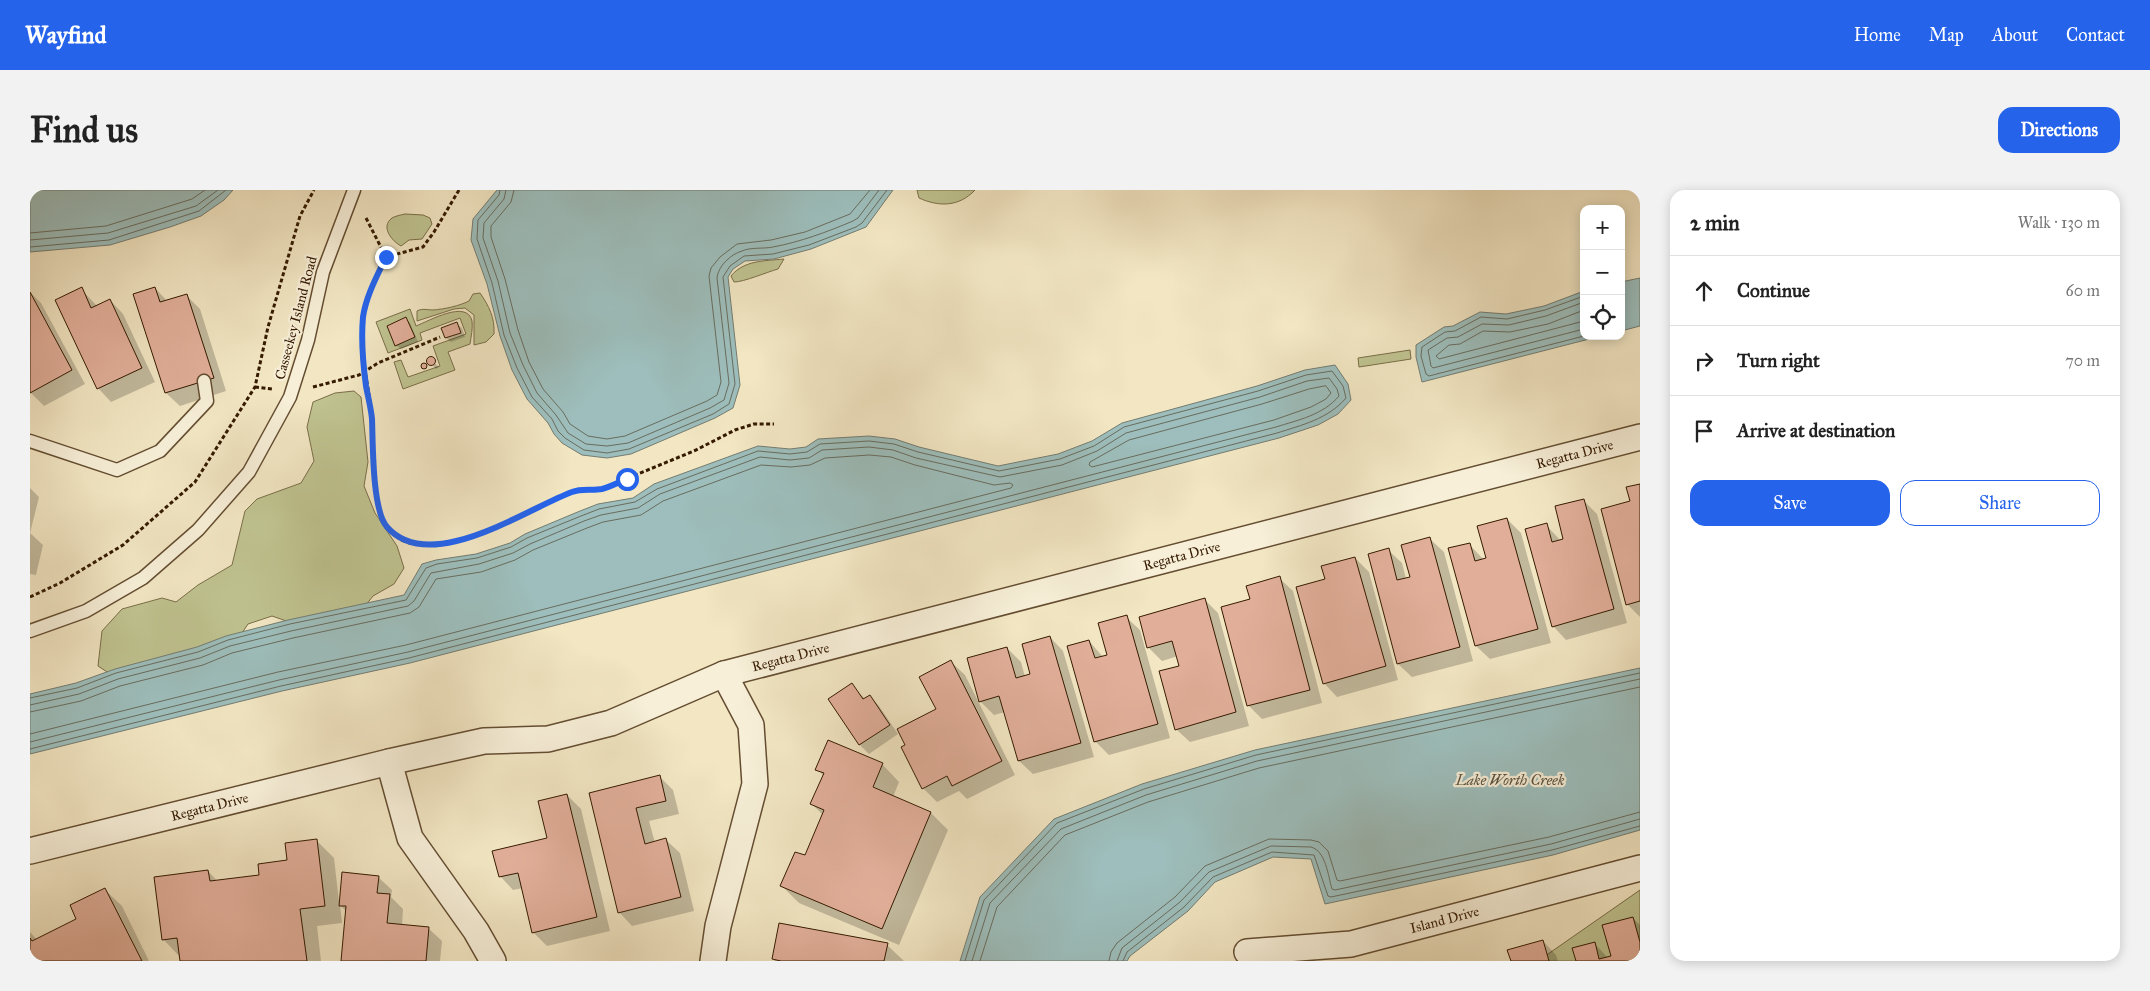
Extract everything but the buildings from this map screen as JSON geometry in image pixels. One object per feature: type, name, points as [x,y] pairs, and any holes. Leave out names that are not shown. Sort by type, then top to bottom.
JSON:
[{"type":"street","name":"Regatta Drive","points":[[30,851],[389,762],[484,741],[548,739],[610,723],[724,674],[1640,437]]},
{"type":"street","points":[[713,961],[718,926],[755,784],[750,725],[724,674]]},
{"type":"street","points":[[389,762],[410,838],[476,932],[493,961]]},
{"type":"street","name":"Island Drive","points":[[1247,952],[1350,944],[1640,868]]},
{"type":"lane","name":"Casseekey Island Road","points":[[30,630],[86,611],[144,578],[198,530],[249,472],[292,391],[308,340],[323,272],[354,190]]},
{"type":"lane","points":[[30,440],[117,470],[160,451],[185,426],[206,401],[204,381]]},
{"type":"path","points":[[459,190],[423,248],[386,257],[372,286],[363,317],[363,358],[372,412],[373,469],[379,508],[385,526],[401,540],[412,544],[426,545],[459,540],[490,531],[573,491],[602,489],[696,450],[714,439],[735,430],[754,424],[774,424]]},
{"type":"path","points":[[255,387],[292,391],[321,386],[359,375],[378,363],[440,337]]},
{"type":"green space","points":[[917,190],[975,190],[962,200],[941,204],[919,198]]},
{"type":"green space","points":[[405,214],[423,215],[430,218],[432,224],[422,239],[409,240],[401,246],[389,234],[387,225],[392,218]]},
{"type":"green space","points":[[784,259],[778,269],[749,279],[734,282],[731,276],[748,264]]},
{"type":"green space","points":[[480,293],[489,307],[493,323],[494,334],[486,342],[474,345],[474,315],[465,308],[454,309],[417,321],[417,311],[423,309],[438,310],[456,306],[469,301],[473,294]]},
{"type":"green space","points":[[410,309],[416,326],[447,313],[463,312],[469,315],[472,321],[472,330],[470,344],[448,352],[455,370],[403,389],[394,362],[401,360],[408,377],[440,366],[433,346],[466,334],[460,318],[420,333],[422,340],[388,353],[376,322]]},
{"type":"green space","points":[[1410,350],[1411,359],[1359,367],[1358,358]]},
{"type":"green space","points":[[354,391],[361,397],[368,462],[364,486],[375,513],[397,546],[404,568],[394,584],[373,596],[354,620],[321,633],[272,616],[248,624],[236,642],[121,681],[98,666],[102,631],[122,609],[162,598],[176,602],[198,585],[232,565],[245,511],[257,499],[301,483],[314,461],[307,427],[313,402],[335,393]]},
{"type":"green space","points":[[1640,890],[1640,961],[1538,961]]},
{"type":"water","points":[[30,190],[233,190],[224,200],[201,216],[170,227],[110,245],[30,252]]},
{"type":"water","points":[[497,190],[893,190],[866,227],[811,249],[774,259],[745,261],[733,269],[728,277],[740,385],[733,408],[715,418],[631,454],[607,458],[582,455],[562,443],[527,399],[512,370],[500,336],[487,284],[471,240],[473,219]]},
{"type":"water","points":[[1640,278],[1640,326],[1625,330],[1625,295],[1625,281]]},
{"type":"water","points":[[1580,292],[1580,340],[1585,340],[1422,382],[1416,357],[1416,345],[1444,327],[1453,326],[1480,312],[1506,314],[1544,306]]},
{"type":"water","points":[[1335,365],[1348,384],[1351,400],[1338,414],[1318,425],[1279,438],[410,663],[282,691],[30,754],[30,694],[76,683],[115,669],[197,647],[226,636],[288,620],[404,595],[422,564],[476,554],[510,543],[525,534],[580,511],[598,504],[633,498],[654,484],[758,446],[790,449],[806,447],[818,439],[869,436],[895,439],[919,447],[998,466],[1058,454],[1092,441],[1122,423],[1257,386],[1305,370]]},
{"type":"water","name":"Lake Worth Creek","points":[[1640,668],[1640,830],[1553,855],[1325,904],[1311,859],[1273,857],[1215,882],[1188,911],[1130,956],[1127,961],[960,961],[980,897],[1054,819],[1142,784],[1255,750]]},
{"type":"route","points":[[386,257],[372,286],[363,317],[363,358],[366,386],[372,412],[373,469],[379,508],[385,526],[401,540],[412,544],[426,545],[459,540],[490,531],[573,491],[602,489],[627,479]]}]
